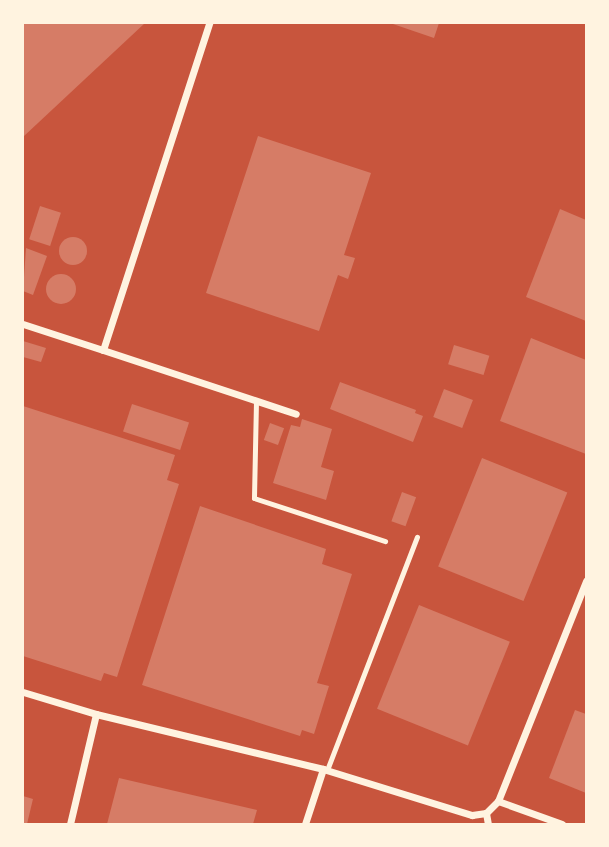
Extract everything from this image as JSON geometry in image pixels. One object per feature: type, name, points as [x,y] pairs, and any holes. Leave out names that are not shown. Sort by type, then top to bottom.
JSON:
[{"type":"street","points":[[103,350],[209,23]]},
{"type":"street","points":[[23,324],[296,414]]},
{"type":"street","points":[[23,692],[96,714],[325,769],[472,815],[486,813],[498,801],[586,581]]},
{"type":"street","points":[[70,824],[96,714]]},
{"type":"street","points":[[305,824],[325,769]]},
{"type":"street","points":[[498,801],[562,824]]},
{"type":"street","points":[[486,813],[488,824]]},
{"type":"lane","points":[[256,401],[254,498],[385,541]]},
{"type":"lane","points":[[325,769],[417,537]]},
{"type":"building","points":[[23,23],[145,23],[23,137]]},
{"type":"building","points":[[390,23],[439,23],[434,38]]},
{"type":"building","points":[[258,136],[371,173],[344,255],[355,258],[348,279],[338,275],[319,331],[206,293]]},
{"type":"building","points":[[40,206],[61,213],[50,246],[29,239]]},
{"type":"building","points":[[560,209],[586,220],[586,321],[526,297]]},
{"type":"building","points":[[73,237],[83,241],[87,251],[83,261],[73,265],[63,261],[59,251],[63,241]]},
{"type":"building","points":[[26,248],[47,256],[33,295],[23,291]]},
{"type":"building","points":[[61,274],[67,275],[75,283],[75,295],[67,303],[61,304],[55,303],[47,295],[46,289],[47,283],[55,275]]},
{"type":"building","points":[[531,338],[586,360],[586,454],[500,421]]},
{"type":"building","points":[[23,341],[46,348],[41,362],[23,357]]},
{"type":"building","points":[[454,345],[489,356],[484,375],[448,364]]},
{"type":"building","points":[[340,382],[416,410],[415,413],[423,416],[413,442],[330,409]]},
{"type":"building","points":[[444,389],[473,400],[462,428],[433,417]]},
{"type":"building","points":[[132,404],[189,423],[180,450],[123,432]]},
{"type":"building","points":[[23,406],[175,455],[167,480],[179,484],[117,677],[104,673],[101,681],[23,656]]},
{"type":"building","points":[[302,419],[332,429],[321,467],[334,471],[326,500],[273,483],[291,425],[300,427]]},
{"type":"building","points":[[270,423],[284,428],[278,445],[264,440]]},
{"type":"building","points":[[482,458],[567,492],[523,601],[438,566]]},
{"type":"building","points":[[402,492],[416,497],[405,526],[391,521]]},
{"type":"building","points":[[200,506],[326,549],[322,564],[352,574],[317,683],[329,686],[314,734],[302,730],[300,736],[142,685]]},
{"type":"building","points":[[419,605],[510,642],[468,746],[377,709]]},
{"type":"building","points":[[575,710],[586,714],[586,793],[549,778]]},
{"type":"building","points":[[119,778],[257,810],[253,824],[107,824]]},
{"type":"building","points":[[23,796],[33,799],[27,824],[23,824]]}]
